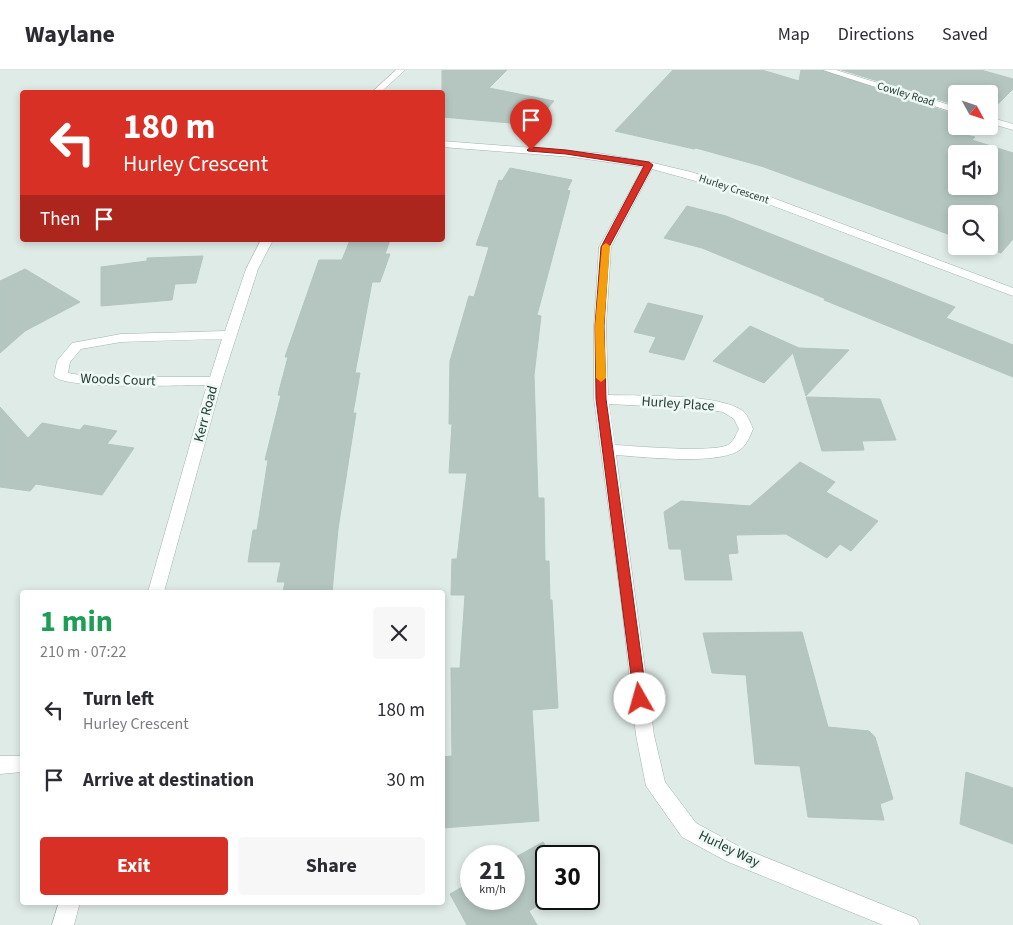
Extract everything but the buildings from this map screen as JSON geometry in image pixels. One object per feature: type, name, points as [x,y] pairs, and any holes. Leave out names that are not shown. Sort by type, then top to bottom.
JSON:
[{"type":"street","points":[[378,90],[401,70]]},
{"type":"street","name":"Cowley Road","points":[[827,70],[948,108]]},
{"type":"street","points":[[998,123],[1013,127]]},
{"type":"street","name":"Hurley Crescent","points":[[445,144],[566,152],[649,165],[727,186],[885,242],[1013,292]]},
{"type":"street","name":"Hurley Way","points":[[649,165],[605,247],[600,326],[601,399],[645,735],[656,786],[689,830],[733,854],[909,925]]},
{"type":"street","name":"Kerr Road","points":[[157,590],[215,381],[252,269],[266,242]]},
{"type":"street","name":"Woods Court","points":[[215,381],[93,381],[60,376],[64,361],[77,346],[121,338],[230,335]]},
{"type":"street","name":"Hurley Place","points":[[601,399],[704,404],[727,408],[740,416],[746,429],[742,439],[733,448],[719,451],[608,450]]},
{"type":"street","points":[[0,765],[20,764]]},
{"type":"street","points":[[64,925],[69,905]]},
{"type":"slow traffic","points":[[601,378],[600,326],[606,246]]},
{"type":"route","points":[[531,150],[566,152],[649,165],[605,247],[600,326],[601,399],[630,608],[640,699]]}]
